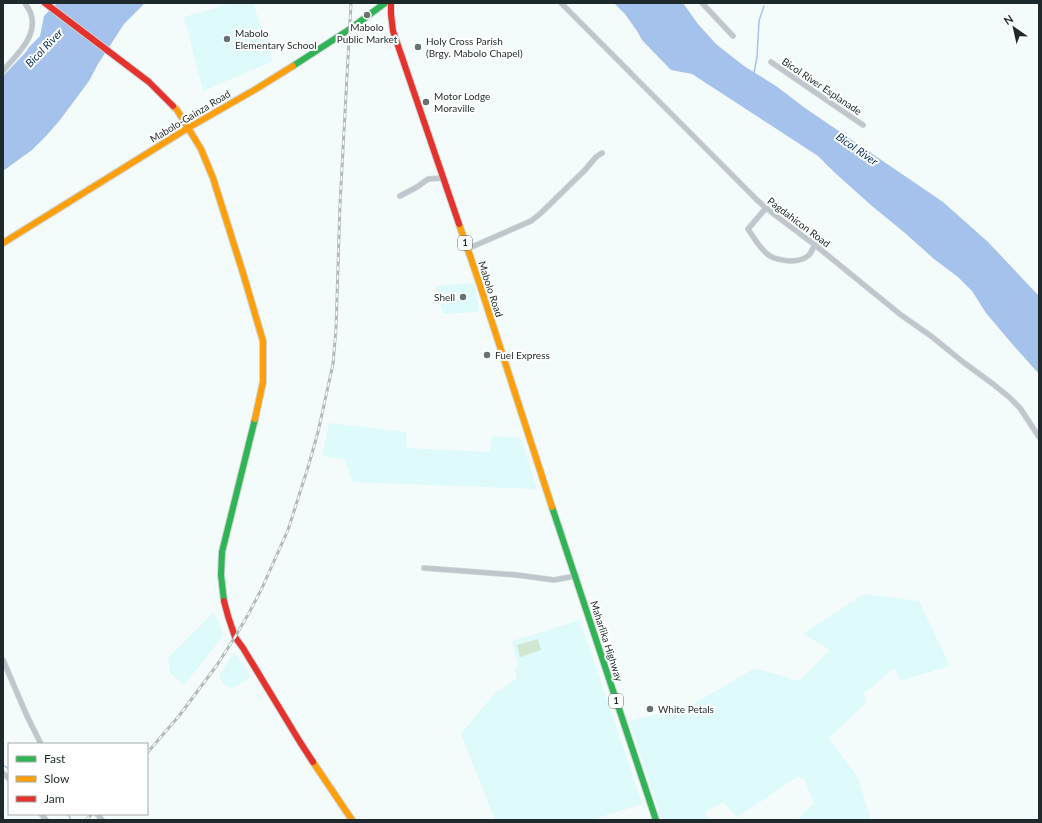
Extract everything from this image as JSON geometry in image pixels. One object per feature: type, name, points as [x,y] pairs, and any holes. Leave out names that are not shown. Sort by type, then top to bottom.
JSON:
[{"type":"main road","points":[[45,3],[148,82],[177,110],[201,149],[213,178],[263,341],[263,382],[222,552],[222,595],[235,637],[300,742],[352,820]]},
{"type":"main road","name":"Mabolo-Gainza Road","points":[[3,243],[188,128],[284,72],[350,29],[385,3]]},
{"type":"main road","name":"Mabolo Road","points":[[391,3],[393,31],[576,579]]},
{"type":"main road","name":"Maharlika Highway","points":[[576,579],[656,820]]},
{"type":"street","points":[[3,71],[29,40],[32,30],[31,14],[25,3]]},
{"type":"street","name":"Pagdahicon Road","points":[[561,3],[708,152],[766,208],[815,245],[901,315],[931,336],[1009,397],[1020,408],[1039,437]]},
{"type":"street","points":[[702,3],[733,36]]},
{"type":"street","name":"Bicol River Esplanade","points":[[771,62],[863,125]]},
{"type":"street","points":[[467,249],[531,221],[585,170],[596,157],[602,153]]},
{"type":"street","points":[[400,196],[428,179],[443,178]]},
{"type":"street","points":[[766,208],[748,229],[766,253],[775,258],[787,261],[799,260],[808,256],[815,245]]},
{"type":"street","points":[[424,568],[517,575],[554,580],[576,579]]},
{"type":"street","points":[[3,660],[41,743]]},
{"type":"shaded area","name":"Mabolo Elementary School","points":[[232,3],[253,3],[273,61],[203,91],[184,17]]},
{"type":"shaded area","points":[[475,283],[479,312],[443,314],[436,286]]},
{"type":"shaded area","points":[[329,423],[406,432],[407,448],[490,452],[492,436],[521,438],[537,489],[352,482],[345,459],[322,456]]},
{"type":"shaded area","points":[[864,594],[919,601],[950,666],[900,681],[895,668],[864,693],[867,702],[829,738],[858,778],[871,820],[797,820],[814,803],[804,779],[797,777],[738,817],[723,803],[704,812],[709,820],[662,820],[629,721],[690,706],[755,668],[799,681],[830,650],[803,634]]},
{"type":"shaded area","points":[[214,612],[224,635],[184,685],[171,674],[168,658]]},
{"type":"shaded area","points":[[580,620],[642,804],[591,820],[495,820],[461,734],[495,693],[516,679],[515,667],[518,665],[512,641]]},
{"type":"shaded area","points":[[234,652],[251,676],[232,689],[223,684],[219,676]]},
{"type":"green space","points":[[538,639],[541,650],[520,657],[517,645]]},
{"type":"water","name":"Bicol River","points":[[57,3],[145,3],[124,24],[98,64],[89,81],[60,120],[32,150],[3,171],[3,76],[40,36],[44,16]]},
{"type":"water","name":"Bicol River","points":[[614,3],[683,3],[698,24],[716,44],[744,66],[776,86],[805,108],[943,202],[988,242],[1039,296],[1039,374],[986,313],[972,291],[958,277],[934,259],[872,206],[818,156],[692,74],[671,70],[642,40],[625,14]]},
{"type":"waterway","points":[[754,73],[757,57],[759,21],[764,6]]},
{"type":"waterway","points":[[3,765],[8,768]]},
{"type":"waterway","points":[[68,815],[71,820]]},
{"type":"railway","points":[[148,752],[179,716],[217,665],[249,613],[288,530],[318,432],[333,364],[336,329],[340,204],[351,3]]},
{"type":"railway","points":[[86,820],[91,815]]},
{"type":"traffic: fast","points":[[293,66],[350,29],[385,3]]},
{"type":"traffic: fast","points":[[224,601],[221,575],[222,552],[255,419]]},
{"type":"traffic: fast","points":[[552,507],[656,820]]},
{"type":"traffic: slow","points":[[3,243],[188,128],[293,66]]},
{"type":"traffic: slow","points":[[173,106],[201,149],[213,178],[263,341],[263,382],[255,419]]},
{"type":"traffic: slow","points":[[459,224],[552,507]]},
{"type":"traffic: slow","points":[[313,762],[352,820]]},
{"type":"traffic: jam","points":[[45,3],[149,82],[173,106]]},
{"type":"traffic: jam","points":[[391,3],[393,31],[459,224]]},
{"type":"traffic: jam","points":[[224,601],[235,637],[313,762]]},
{"type":"place","name":"Mabolo Public Market","points":[[367,15]]},
{"type":"place","name":"Mabolo Elementary School","points":[[227,39]]},
{"type":"place","name":"Holy Cross Parish (Brgy. Mabolo Chapel)","points":[[418,47]]},
{"type":"place","name":"Motor Lodge Moraville","points":[[426,102]]},
{"type":"place","name":"Shell","points":[[463,297]]},
{"type":"place","name":"Fuel Express","points":[[487,355]]},
{"type":"place","name":"White Petals","points":[[650,709]]}]
